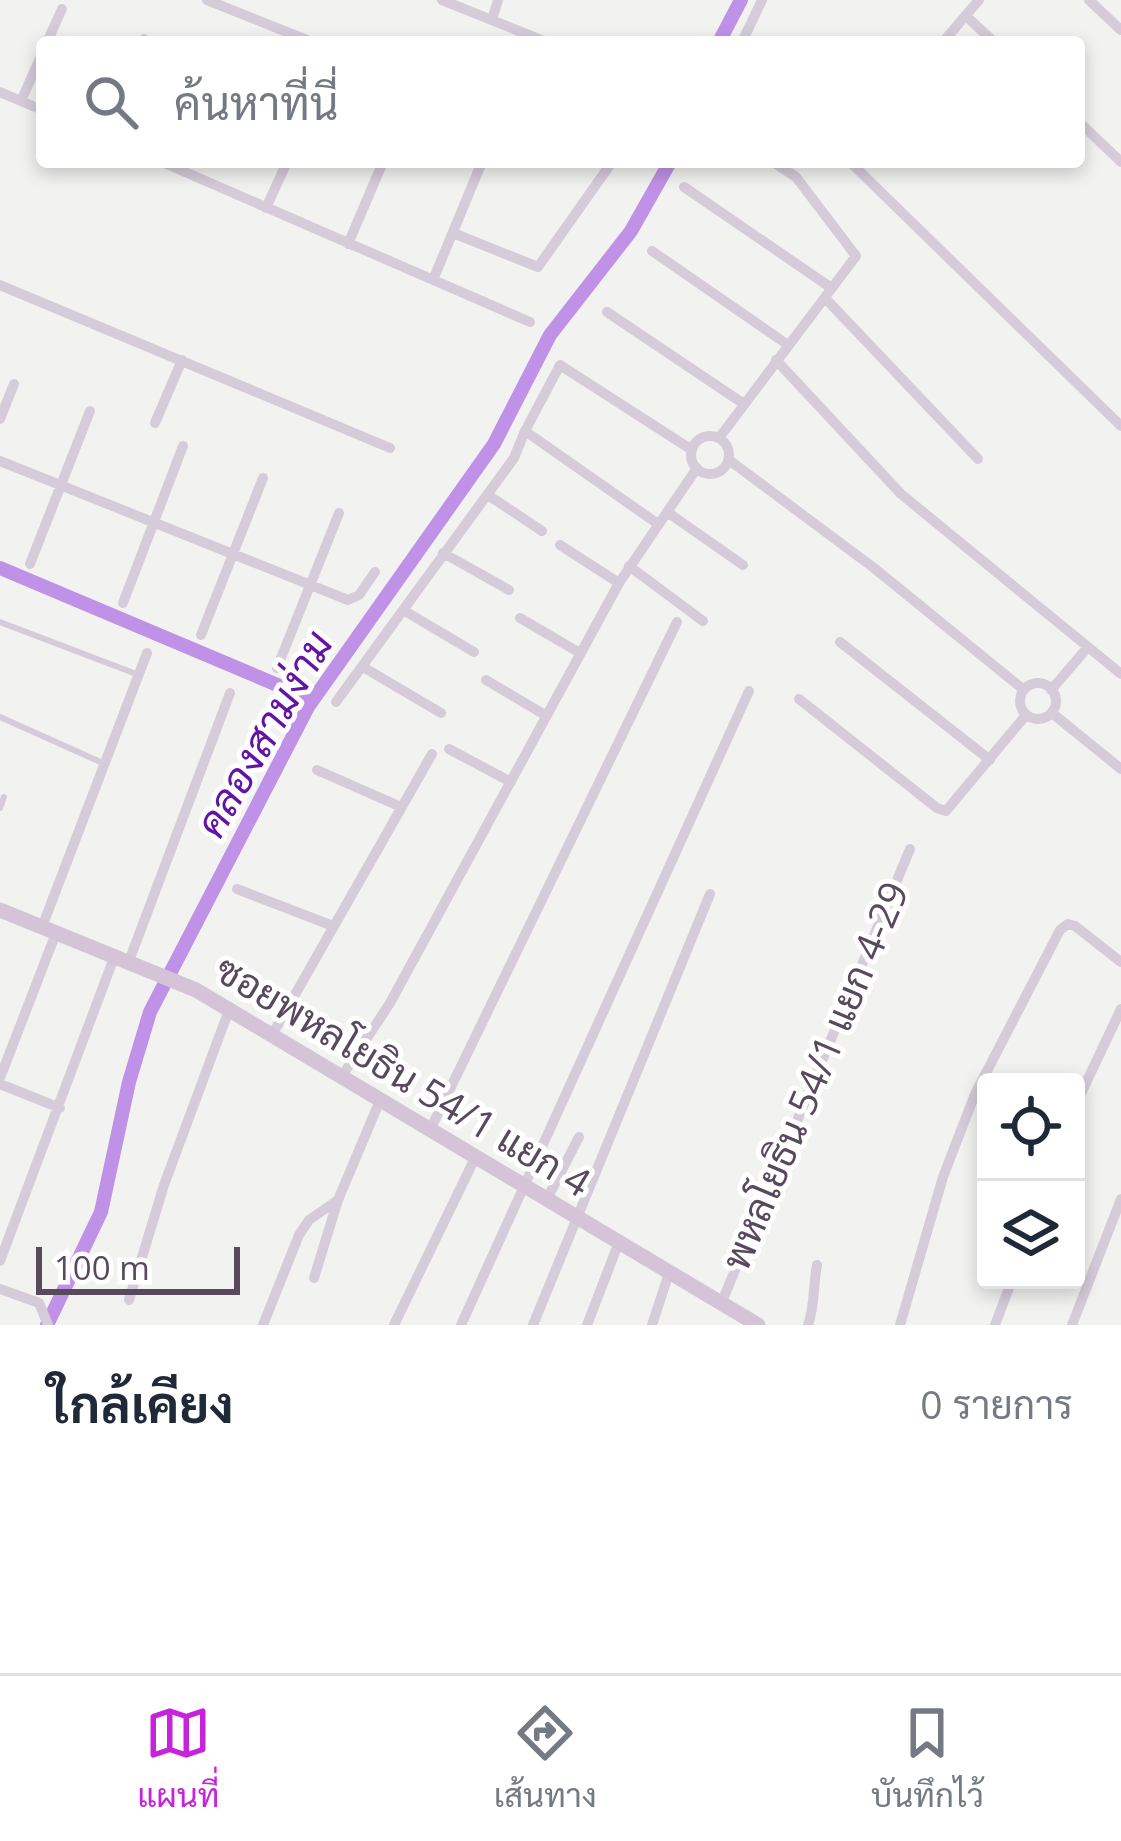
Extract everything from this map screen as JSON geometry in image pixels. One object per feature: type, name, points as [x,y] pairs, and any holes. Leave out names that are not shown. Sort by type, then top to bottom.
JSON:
[{"type":"street","points":[[207,0],[297,36]]},
{"type":"street","points":[[442,0],[531,36]]},
{"type":"street","points":[[492,20],[498,0]]},
{"type":"street","points":[[745,36],[762,0]]},
{"type":"street","points":[[949,36],[979,0]]},
{"type":"street","points":[[1089,0],[1119,24]]},
{"type":"street","points":[[50,36],[62,9]]},
{"type":"street","points":[[967,16],[988,36]]},
{"type":"street","points":[[21,101],[36,67]]},
{"type":"street","points":[[0,92],[36,107]]},
{"type":"street","points":[[1085,128],[1121,162]]},
{"type":"street","points":[[189,168],[266,208],[530,322]]},
{"type":"street","points":[[266,208],[284,168]]},
{"type":"street","points":[[348,244],[380,168]]},
{"type":"street","points":[[433,280],[480,168]]},
{"type":"street","points":[[453,233],[538,267],[608,168]]},
{"type":"street","points":[[719,438],[856,256],[796,177],[782,168]]},
{"type":"street","points":[[856,168],[1121,426]]},
{"type":"street","points":[[684,187],[827,292],[979,459]]},
{"type":"street","points":[[652,250],[788,345]]},
{"type":"street","points":[[0,284],[391,448]]},
{"type":"street","points":[[608,312],[744,404]]},
{"type":"street","points":[[155,423],[182,360]]},
{"type":"street","points":[[776,360],[901,494],[1121,674]]},
{"type":"street","points":[[336,703],[514,458],[560,365],[692,450],[697,468],[619,583],[389,1003],[342,1076]]},
{"type":"street","points":[[0,419],[14,384]]},
{"type":"street","points":[[30,564],[90,412]]},
{"type":"street","points":[[525,430],[658,524]]},
{"type":"street","points":[[692,450],[705,436],[719,438],[729,449],[729,460],[716,473],[697,468]]},
{"type":"street","points":[[123,603],[183,446]]},
{"type":"street","points":[[0,460],[354,600],[375,572]]},
{"type":"street","points":[[729,460],[874,568],[1024,690]]},
{"type":"street","points":[[201,635],[263,478]]},
{"type":"street","points":[[488,495],[542,530]]},
{"type":"street","points":[[668,512],[743,566]]},
{"type":"street","points":[[278,668],[339,513]]},
{"type":"street","points":[[560,545],[619,583]]},
{"type":"street","points":[[443,554],[508,590]]},
{"type":"street","points":[[629,566],[703,621]]},
{"type":"street","points":[[403,610],[474,652]]},
{"type":"street","points":[[520,618],[580,653]]},
{"type":"street","points":[[431,1128],[677,622]]},
{"type":"street","points":[[840,642],[990,760]]},
{"type":"street","points":[[1051,690],[1088,647]]},
{"type":"street","points":[[60,1108],[0,1081],[105,764],[147,653]]},
{"type":"street","points":[[363,667],[441,713]]},
{"type":"street","points":[[486,680],[545,715]]},
{"type":"street","points":[[1035,684],[1051,690],[1056,701],[1052,713],[1042,719],[1027,715],[1020,706],[1024,690],[1035,684]]},
{"type":"street","points":[[461,1325],[749,691]]},
{"type":"street","points":[[0,1261],[230,693]]},
{"type":"street","points":[[799,699],[946,811],[1027,715]]},
{"type":"street","points":[[1052,713],[1121,770]]},
{"type":"street","points":[[449,749],[511,782]]},
{"type":"street","points":[[272,1034],[432,754]]},
{"type":"street","points":[[317,770],[401,807]]},
{"type":"street","name":"พหลโยธิน 54/1 แยก 4-29","points":[[721,1304],[910,849]]},
{"type":"street","points":[[237,889],[333,926]]},
{"type":"street","points":[[533,1325],[710,894]]},
{"type":"street","name":"ซอยพหลโยธิน 54/1 แยก 4","points":[[0,910],[196,990],[758,1325]]},
{"type":"street","points":[[900,1325],[943,1177],[975,1094],[1060,930],[1068,924],[1075,926],[1121,962]]},
{"type":"street","points":[[1085,1085],[1121,1009]]},
{"type":"street","points":[[129,1300],[172,1163],[229,1010]]},
{"type":"street","points":[[314,1278],[338,1200],[381,1098]]},
{"type":"street","points":[[547,1199],[579,1137]]},
{"type":"street","points":[[394,1325],[476,1156]]},
{"type":"street","points":[[1072,1325],[1121,1199]]},
{"type":"street","points":[[263,1325],[299,1235],[309,1220],[338,1200]]},
{"type":"street","points":[[587,1325],[619,1242]]},
{"type":"street","points":[[808,1325],[817,1265]]},
{"type":"street","points":[[652,1325],[669,1273]]},
{"type":"street","points":[[0,1289],[39,1303],[48,1325]]},
{"type":"street","points":[[995,1325],[1009,1289]]},
{"type":"lane","points":[[0,622],[139,675]]},
{"type":"lane","points":[[0,717],[105,764]]},
{"type":"lane","points":[[0,808],[4,797]]},
{"type":"waterway","name":"คลองสามง่าม","points":[[722,36],[741,0]]},
{"type":"waterway","name":"คลองสามง่าม","points":[[47,1325],[101,1212],[129,1082],[150,1012],[308,707],[494,444],[550,335],[631,231],[667,168]]},
{"type":"waterway","points":[[0,568],[313,700]]}]
